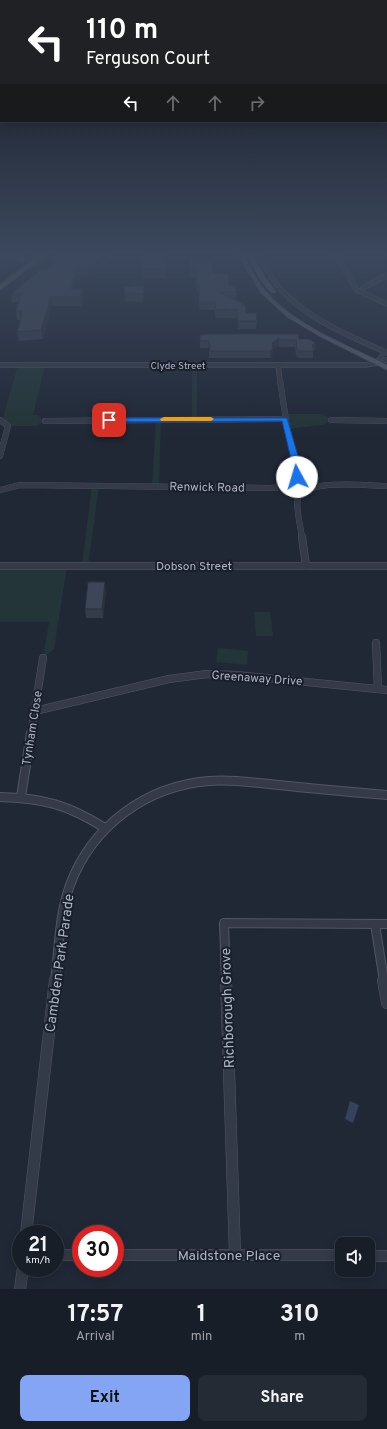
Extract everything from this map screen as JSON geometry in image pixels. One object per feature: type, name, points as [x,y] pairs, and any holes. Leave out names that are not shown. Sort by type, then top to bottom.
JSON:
[{"type":"main road","points":[[290,315],[305,325],[370,359],[384,360]]},
{"type":"main road","points":[[301,315],[317,325],[384,360]]},
{"type":"street","points":[[315,315],[361,340],[384,360]]},
{"type":"street","points":[[361,340],[363,349]]},
{"type":"street","name":"Clyde Street","points":[[355,365],[370,359]]},
{"type":"street","name":"Clyde Street","points":[[0,365],[371,365],[384,360]]},
{"type":"street","name":"Renwick Road","points":[[0,490],[12,486],[25,485],[270,488],[284,486],[294,481],[298,474],[285,419],[278,365]]},
{"type":"street","points":[[45,421],[285,419]]},
{"type":"street","points":[[0,420],[8,426],[0,456]]},
{"type":"street","points":[[331,420],[387,421]]},
{"type":"street","points":[[306,566],[297,502],[303,491],[313,486],[322,485],[387,486]]},
{"type":"street","name":"Dobson Street","points":[[0,566],[387,566]]},
{"type":"street","points":[[376,643],[378,689]]},
{"type":"street","name":"Tynham Close","points":[[21,797],[43,658]]},
{"type":"street","name":"Greenaway Drive","points":[[35,711],[161,681],[200,675],[237,675],[387,690]]},
{"type":"street","name":"Cambden Park Parade","points":[[27,1225],[63,910],[69,886],[79,864],[92,843],[105,828],[131,807],[154,794],[176,786],[201,781],[234,781],[387,795]]},
{"type":"street","points":[[0,797],[21,797],[46,800],[65,805],[85,815],[105,828]]},
{"type":"street","name":"Richborough Grove","points":[[235,1254],[224,923],[387,924]]},
{"type":"street","points":[[375,924],[387,1003]]},
{"type":"street","name":"Maidstone Place","points":[[124,1255],[335,1255]]},
{"type":"street","points":[[375,1256],[387,1256]]},
{"type":"street","points":[[20,1289],[22,1277]]},
{"type":"shaded area","points":[[18,365],[45,365],[33,415],[37,415],[45,421],[35,426],[8,426],[2,421]]},
{"type":"shaded area","points":[[192,365],[197,365],[197,419],[192,419]]},
{"type":"shaded area","points":[[284,414],[323,414],[331,420],[323,425],[287,429]]},
{"type":"shaded area","points":[[156,419],[161,419],[159,486],[152,486]]},
{"type":"shaded area","points":[[92,485],[99,486],[88,566],[82,566]]},
{"type":"shaded area","points":[[0,566],[67,566],[54,649],[43,658],[49,622],[0,622]]},
{"type":"shaded area","points":[[254,612],[270,612],[273,636],[256,636]]},
{"type":"shaded area","points":[[218,648],[248,651],[247,665],[216,662]]},
{"type":"water","points":[[350,1101],[359,1105],[353,1123],[345,1119]]},
{"type":"building","points":[[22,315],[45,315],[41,330],[17,332]]},
{"type":"building","points":[[238,315],[256,315],[257,321],[238,321]]},
{"type":"building","points":[[298,334],[299,339],[308,339],[316,343],[312,345],[314,351],[300,351],[297,349],[296,340],[279,340],[279,338],[272,343],[273,349],[270,351],[210,351],[209,341],[200,341],[200,335]]},
{"type":"building","points":[[88,582],[105,582],[102,609],[85,609]]},
{"type":"slow traffic","points":[[164,419],[211,419]]},
{"type":"route","points":[[109,420],[285,419],[296,463],[298,474],[297,477]]}]
